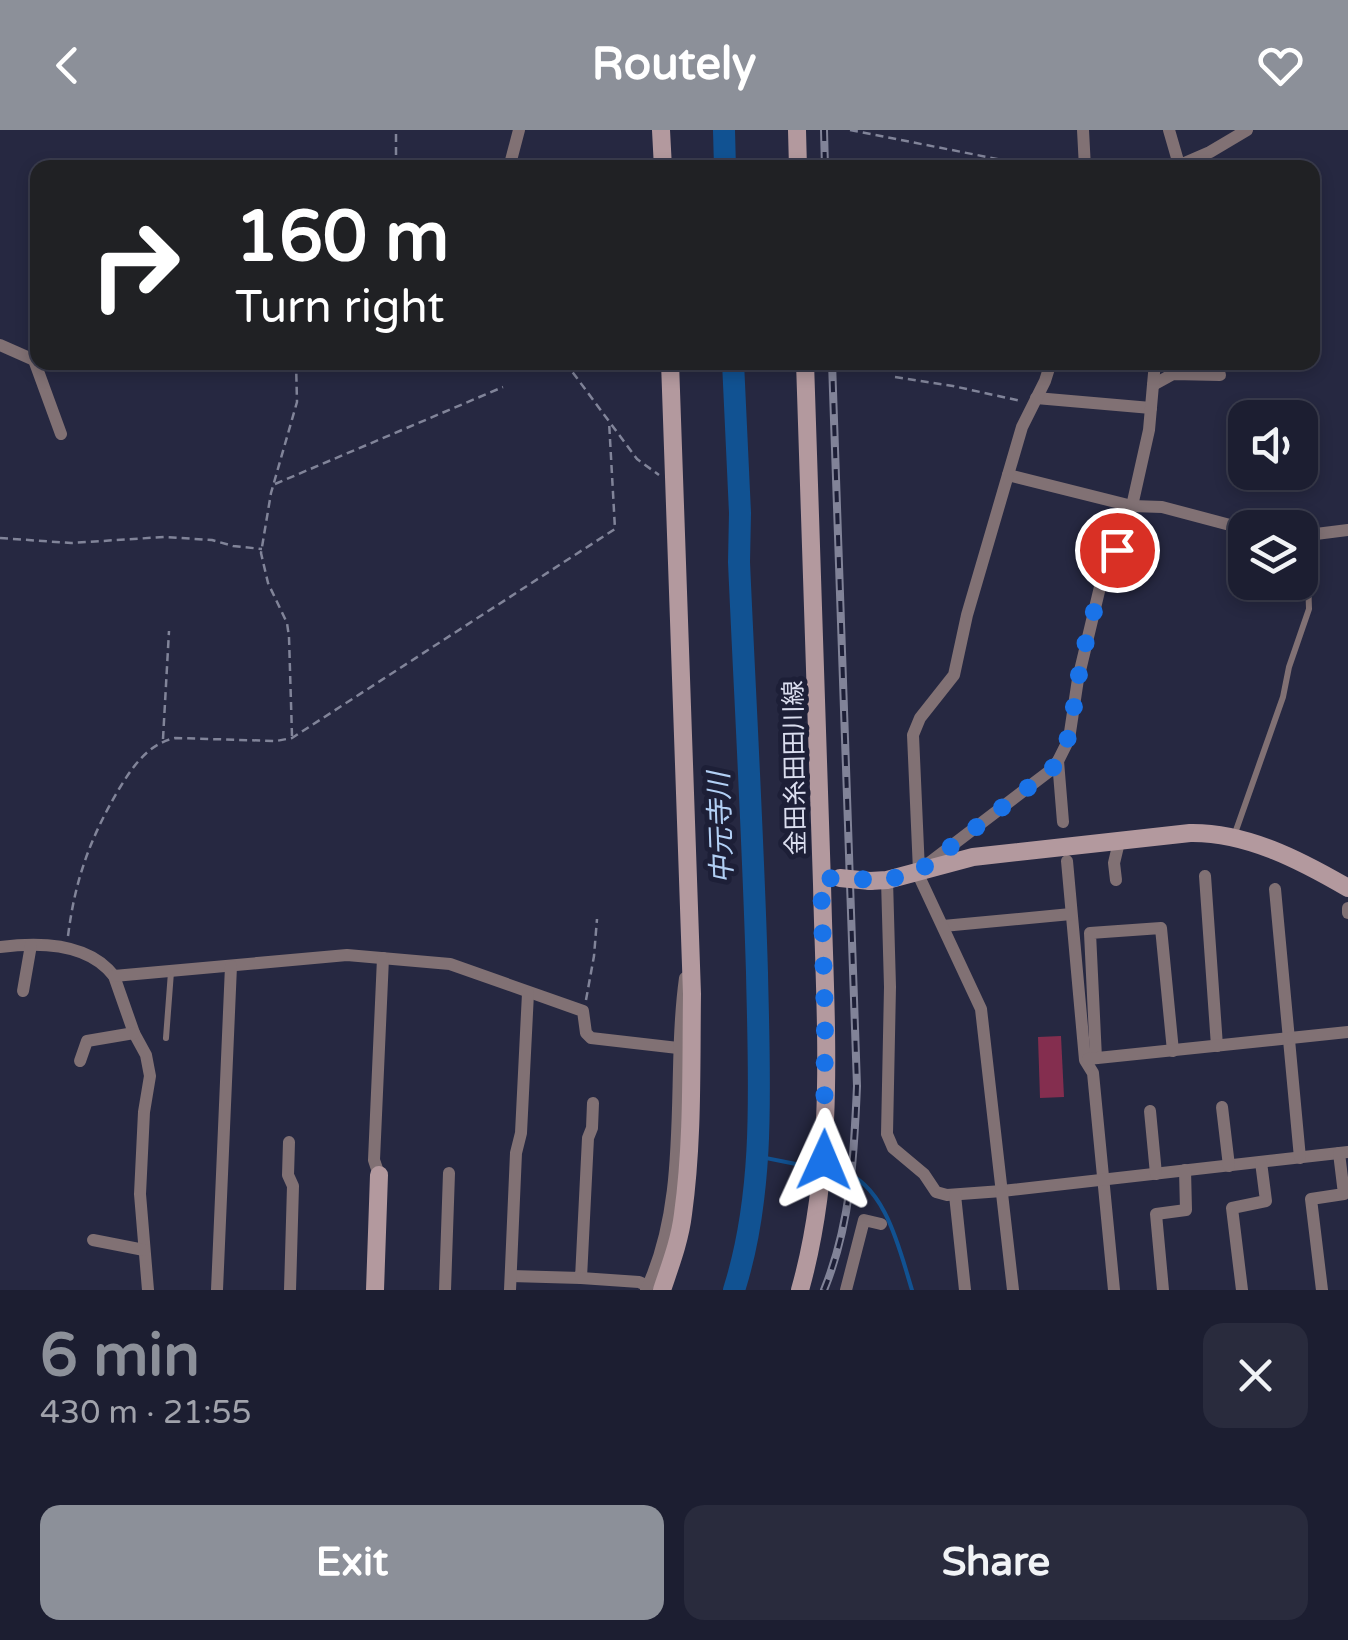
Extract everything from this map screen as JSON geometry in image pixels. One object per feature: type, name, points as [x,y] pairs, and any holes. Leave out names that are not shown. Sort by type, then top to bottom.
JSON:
[{"type":"street","points":[[511,160],[519,130]]},
{"type":"street","points":[[662,130],[663,160]]},
{"type":"street","points":[[797,130],[798,160]]},
{"type":"street","points":[[1083,130],[1085,160]]},
{"type":"street","points":[[1168,130],[1178,160]]},
{"type":"street","points":[[1193,160],[1247,130]]},
{"type":"street","points":[[0,345],[30,358]]},
{"type":"street","points":[[38,370],[61,434]]},
{"type":"street","points":[[652,1289],[676,1246],[685,1198],[690,1092],[692,974],[670,370]]},
{"type":"street","name":"金田糸田田川線","points":[[800,1290],[824,1160],[831,878],[805,370]]},
{"type":"street","points":[[1012,1290],[982,1009],[917,872],[913,735],[920,718],[954,675],[967,615],[1022,427],[1048,370]]},
{"type":"street","points":[[919,871],[1051,770],[1069,739],[1078,678],[1100,588],[1132,506],[1149,430],[1154,370]]},
{"type":"street","points":[[1153,385],[1173,374],[1220,376]]},
{"type":"street","points":[[1035,401],[1151,408]]},
{"type":"street","points":[[1008,475],[1132,506],[1162,508],[1228,524]]},
{"type":"street","points":[[1318,534],[1348,530]]},
{"type":"street","points":[[1058,761],[1063,822]]},
{"type":"street","points":[[831,878],[879,880],[973,857],[1211,832],[1288,858],[1348,888]]},
{"type":"street","points":[[1116,880],[1114,863],[1119,842]]},
{"type":"street","points":[[1067,860],[1094,1072],[1114,1290]]},
{"type":"street","points":[[1205,876],[1216,1046]]},
{"type":"street","points":[[879,880],[890,987],[887,1134],[893,1148],[924,1174],[936,1192],[955,1195],[1002,1191],[1344,1153],[1344,1194],[1311,1200],[1322,1290]]},
{"type":"street","points":[[1275,889],[1300,1158]]},
{"type":"street","points":[[943,926],[1071,914]]},
{"type":"street","points":[[1091,1059],[1090,933],[1162,928],[1173,1051]]},
{"type":"street","points":[[23,991],[31,945]]},
{"type":"street","points":[[0,947],[67,948],[90,956],[114,976],[146,1055],[150,1076],[140,1194],[148,1290]]},
{"type":"street","points":[[114,976],[348,955],[450,964],[583,1011],[586,1033],[591,1038],[678,1048]]},
{"type":"street","points":[[375,1290],[379,1175],[374,1160],[384,958]]},
{"type":"street","points":[[216,1290],[232,966]]},
{"type":"street","points":[[652,1289],[673,1185],[678,1048],[685,978],[692,974]]},
{"type":"street","points":[[528,993],[510,1283],[581,1278],[639,1282],[652,1289]]},
{"type":"street","points":[[1091,1059],[1348,1032]]},
{"type":"street","points":[[80,1061],[87,1041],[134,1033]]},
{"type":"street","points":[[581,1278],[593,1103]]},
{"type":"street","points":[[1222,1107],[1230,1166]]},
{"type":"street","points":[[1150,1111],[1156,1174]]},
{"type":"street","points":[[289,1142],[288,1175],[293,1186],[290,1290]]},
{"type":"street","points":[[1242,1290],[1232,1208],[1266,1202],[1261,1162]]},
{"type":"street","points":[[1163,1290],[1156,1214],[1186,1210],[1185,1170]]},
{"type":"street","points":[[444,1290],[450,1172]]},
{"type":"street","points":[[955,1195],[964,1290]]},
{"type":"street","points":[[846,1290],[864,1220],[881,1224]]},
{"type":"street","points":[[93,1240],[144,1250]]},
{"type":"lane","points":[[1234,837],[1283,697],[1309,600]]},
{"type":"lane","points":[[166,1038],[171,971]]},
{"type":"path","points":[[396,130],[396,160]]},
{"type":"path","points":[[850,130],[1002,160]]},
{"type":"path","points":[[292,738],[287,623],[268,583],[262,549],[273,485],[297,402],[296,370]]},
{"type":"path","points":[[571,370],[637,460],[660,476]]},
{"type":"path","points":[[894,377],[1035,401]]},
{"type":"path","points":[[273,485],[503,387]]},
{"type":"path","points":[[67,948],[72,901],[84,857],[98,824],[140,757],[163,741],[176,738],[292,738],[615,529],[609,420]]},
{"type":"path","points":[[0,538],[71,544],[164,537],[262,549]]},
{"type":"path","points":[[163,741],[169,631]]},
{"type":"path","points":[[583,1011],[594,956],[596,918]]},
{"type":"building","points":[[1061,1036],[1064,1097],[1040,1098],[1038,1037]]},
{"type":"waterway","name":"中元寺川","points":[[724,130],[725,160]]},
{"type":"waterway","name":"中元寺川","points":[[733,370],[759,1093],[751,1213],[734,1290]]},
{"type":"waterway","points":[[756,1156],[816,1168]]},
{"type":"waterway","points":[[825,1169],[856,1178],[880,1204],[912,1290]]},
{"type":"railway","points":[[824,130],[825,160]]},
{"type":"railway","points":[[824,1290],[846,1215],[857,1086],[832,370]]},
{"type":"route","points":[[824,1160],[821,878],[887,880],[919,871],[1051,770],[1069,739],[1078,678],[1100,588],[1117,550]]}]
